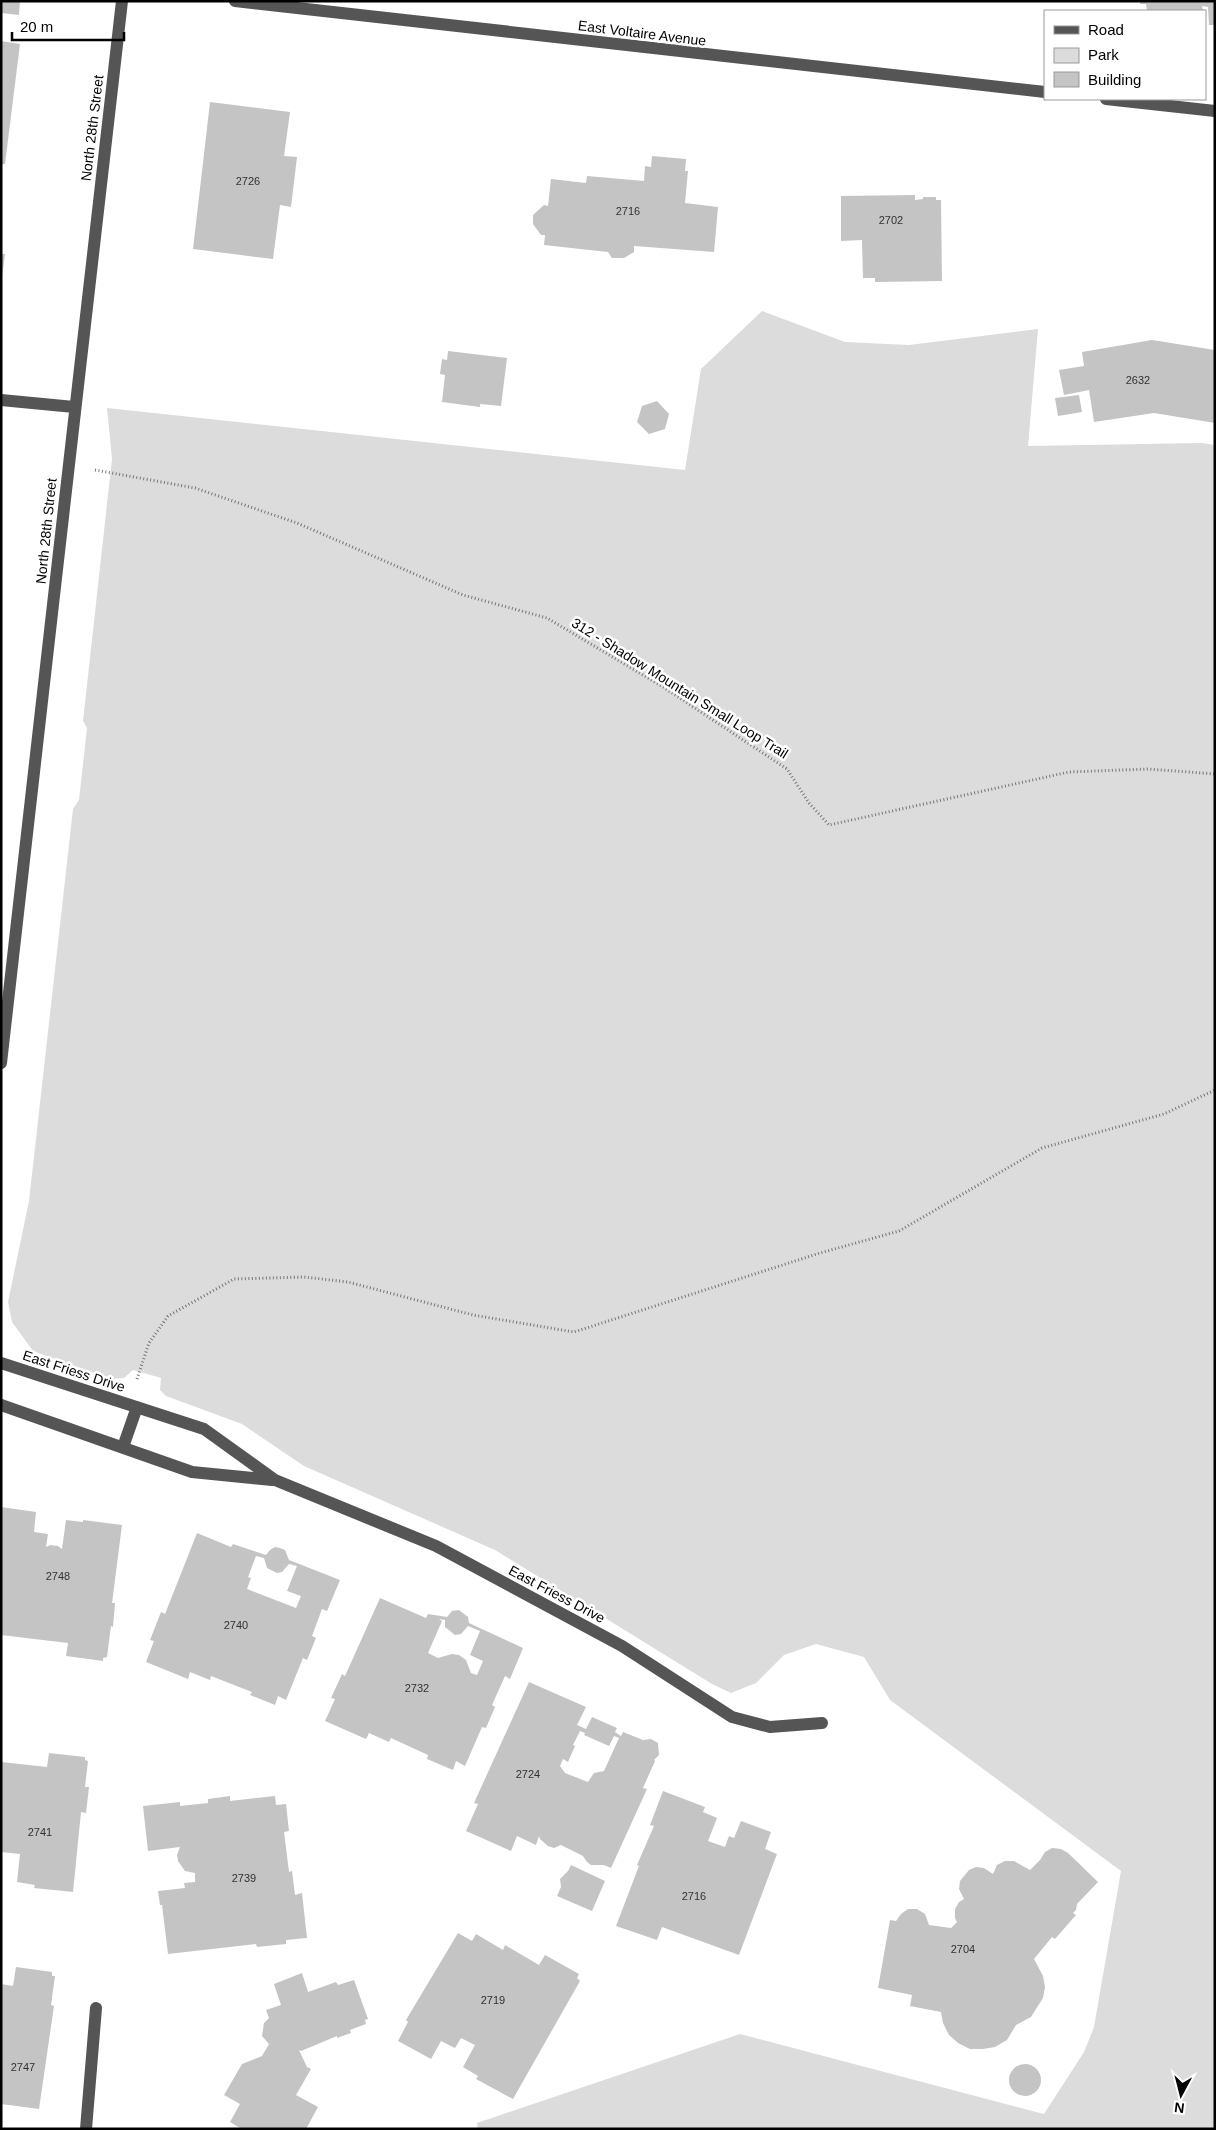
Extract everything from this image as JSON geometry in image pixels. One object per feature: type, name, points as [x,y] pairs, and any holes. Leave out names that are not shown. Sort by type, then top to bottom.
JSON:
[{"type":"street","name":"North 28th Street","points":[[1,1063],[52,620],[67,467],[122,1]]},
{"type":"street","name":"East Voltaire Avenue","points":[[235,1],[1044,92]]},
{"type":"street","points":[[1116,100],[1215,110]]},
{"type":"street","points":[[1,400],[74,407]]},
{"type":"street","name":"East Friess Drive","points":[[1,1363],[204,1429],[275,1480],[436,1546],[622,1646],[732,1717],[770,1727],[822,1723]]},
{"type":"street","name":"East Friess Drive","points":[[1,1405],[192,1472],[275,1480]]},
{"type":"street","name":"East Friess Drive","points":[[123,1447],[133,1406]]},
{"type":"street","points":[[86,2129],[96,2008]]},
{"type":"path","name":"312 - Shadow Mountain Small Loop Trail","points":[[67,467],[113,472],[195,488],[297,523],[462,595],[547,618],[663,687],[787,769],[809,803],[829,825],[1068,772],[1148,770],[1215,774]]},
{"type":"path","points":[[133,1406],[148,1343],[168,1316],[234,1279],[304,1277],[348,1282],[473,1315],[574,1332],[820,1253],[899,1231],[1042,1148],[1164,1114],[1215,1090]]},
{"type":"green space","points":[[762,311],[845,342],[909,345],[1038,329],[1028,446],[1202,443],[1215,445],[1215,2129],[478,2129],[477,2123],[740,2034],[1044,2114],[1084,2052],[1094,2027],[1121,1871],[890,1700],[864,1657],[816,1644],[784,1655],[756,1683],[731,1693],[712,1684],[495,1550],[304,1466],[242,1424],[166,1396],[160,1390],[161,1378],[133,1370],[124,1378],[111,1379],[33,1351],[12,1322],[8,1302],[29,1201],[73,809],[79,800],[87,728],[83,721],[112,459],[107,408],[685,470],[701,369]]},
{"type":"building","points":[[1,1],[20,1],[19,15],[1,13]]},
{"type":"building","points":[[1140,1],[1215,1],[1215,25],[1209,25],[1208,7],[1202,6],[1203,10],[1147,10],[1146,4],[1140,4]]},
{"type":"building","points":[[1,41],[20,44],[5,164],[1,164]]},
{"type":"building","points":[[210,102],[290,112],[284,156],[297,157],[291,207],[280,205],[273,259],[193,249]]},
{"type":"building","points":[[652,156],[686,159],[685,171],[688,171],[685,203],[718,207],[714,252],[634,246],[634,252],[624,258],[612,258],[608,252],[544,245],[545,235],[541,235],[533,224],[533,215],[544,205],[548,206],[551,179],[586,183],[587,176],[644,181],[645,166],[651,167]]},
{"type":"building","points":[[915,195],[915,200],[923,199],[923,197],[936,197],[936,200],[941,200],[942,281],[875,282],[875,278],[863,278],[862,240],[841,241],[841,196]]},
{"type":"building","points":[[1,254],[5,254],[2,276],[1,276]]},
{"type":"building","points":[[1152,340],[1215,350],[1215,423],[1154,413],[1094,422],[1089,390],[1064,395],[1059,370],[1084,366],[1082,352]]},
{"type":"building","points":[[448,351],[507,358],[501,406],[480,404],[480,407],[442,402],[445,375],[440,374],[442,359],[447,360]]},
{"type":"building","points":[[1079,395],[1082,412],[1058,416],[1055,398]]},
{"type":"building","points":[[657,401],[669,414],[665,429],[649,434],[637,422],[642,406]]},
{"type":"building","points":[[1,1507],[36,1512],[34,1532],[48,1534],[46,1547],[50,1545],[58,1546],[62,1549],[66,1520],[83,1522],[83,1520],[122,1525],[112,1603],[115,1603],[113,1627],[111,1626],[107,1657],[103,1658],[103,1661],[66,1656],[68,1643],[1,1635]]},
{"type":"building","points":[[197,1533],[231,1547],[233,1544],[266,1555],[275,1547],[280,1548],[285,1550],[289,1560],[340,1580],[327,1611],[322,1609],[312,1636],[316,1638],[307,1660],[303,1658],[286,1700],[278,1696],[275,1705],[250,1695],[252,1692],[211,1676],[210,1680],[190,1672],[188,1679],[146,1662],[154,1641],[150,1640],[161,1612],[165,1614]],"holes":[[[256,1556],[264,1558],[267,1568],[277,1573],[282,1572],[289,1564],[297,1566],[287,1591],[301,1596],[296,1608],[247,1589],[251,1578],[248,1577]]]},
{"type":"building","points":[[380,1598],[426,1618],[428,1614],[447,1617],[452,1611],[459,1610],[468,1617],[469,1623],[523,1648],[510,1679],[505,1676],[492,1705],[495,1707],[486,1728],[482,1727],[465,1766],[456,1761],[453,1770],[427,1759],[428,1755],[391,1738],[389,1742],[369,1733],[366,1739],[325,1721],[335,1699],[331,1698],[342,1674],[345,1676]],"holes":[[[439,1619],[445,1620],[445,1627],[455,1635],[461,1634],[468,1626],[480,1631],[470,1655],[483,1661],[477,1675],[471,1673],[466,1660],[459,1655],[452,1654],[438,1658],[428,1653],[442,1621]]]},
{"type":"building","points":[[529,1682],[586,1707],[577,1725],[586,1729],[592,1717],[617,1728],[615,1732],[621,1736],[623,1732],[643,1740],[651,1739],[658,1743],[659,1755],[654,1760],[643,1788],[647,1789],[611,1868],[604,1865],[591,1865],[583,1856],[561,1845],[554,1848],[548,1846],[539,1836],[536,1845],[517,1836],[511,1851],[466,1831],[478,1804],[474,1803]],"holes":[[[580,1731],[585,1733],[584,1735],[609,1746],[614,1736],[619,1738],[604,1771],[594,1773],[588,1782],[565,1773],[560,1766],[563,1759],[568,1762]]]},
{"type":"building","points":[[49,1753],[85,1757],[85,1760],[88,1761],[85,1787],[89,1787],[86,1813],[81,1812],[73,1892],[34,1888],[35,1885],[17,1882],[20,1854],[1,1852],[1,1762],[47,1767]]},
{"type":"building","points":[[663,1791],[705,1807],[703,1812],[717,1818],[708,1841],[725,1847],[729,1836],[734,1838],[741,1821],[771,1832],[765,1849],[777,1854],[739,1955],[662,1927],[657,1940],[616,1926],[639,1866],[637,1865],[654,1826],[650,1825]]},
{"type":"building","points":[[230,1796],[230,1801],[275,1796],[276,1805],[286,1804],[289,1831],[284,1832],[289,1872],[292,1871],[295,1895],[302,1893],[307,1938],[286,1940],[286,1944],[257,1947],[256,1944],[168,1954],[162,1905],[160,1905],[158,1891],[185,1888],[184,1883],[195,1882],[195,1873],[185,1871],[178,1861],[177,1855],[180,1847],[148,1851],[143,1806],[180,1802],[180,1806],[208,1803],[208,1799]]},
{"type":"building","points":[[1052,1848],[1061,1849],[1068,1853],[1098,1882],[1077,1904],[1076,1910],[1073,1913],[1076,1915],[1055,1939],[1052,1937],[1034,1959],[1043,1976],[1045,1987],[1043,1998],[1031,2017],[1016,2025],[1007,2040],[995,2047],[970,2049],[958,2043],[949,2035],[943,2023],[941,2012],[910,2006],[912,1995],[878,1988],[890,1920],[896,1921],[908,1909],[917,1909],[925,1914],[929,1925],[951,1928],[957,1922],[955,1909],[959,1902],[964,1899],[959,1889],[960,1881],[969,1870],[976,1867],[984,1868],[993,1874],[997,1865],[1005,1861],[1014,1861],[1030,1870],[1045,1852]]},
{"type":"building","points":[[571,1865],[605,1881],[592,1911],[557,1896],[561,1887],[560,1879]]},
{"type":"building","points":[[458,1933],[472,1941],[476,1934],[503,1950],[505,1945],[539,1965],[545,1955],[579,1974],[577,1978],[580,1981],[513,2099],[476,2079],[478,2076],[463,2067],[475,2045],[461,2038],[455,2048],[441,2041],[431,2059],[398,2041],[408,2022],[406,2020]]},
{"type":"building","points":[[16,1967],[52,1972],[52,1976],[55,1976],[51,2005],[54,2006],[39,2109],[1,2104],[1,1984],[13,1986]]},
{"type":"building","points":[[302,1973],[308,1992],[336,1982],[338,1985],[354,1980],[368,2019],[365,2020],[366,2024],[350,2030],[351,2033],[337,2038],[337,2036],[301,2051],[299,2050],[307,2067],[311,2069],[296,2095],[318,2107],[306,2129],[242,2129],[230,2122],[240,2104],[224,2095],[242,2064],[262,2056],[269,2044],[262,2036],[264,2023],[269,2018],[266,2010],[281,2005],[274,1984]]},
{"type":"building","points":[[1025,2064],[1037,2068],[1041,2080],[1037,2092],[1025,2096],[1013,2092],[1009,2080],[1013,2068]]}]
